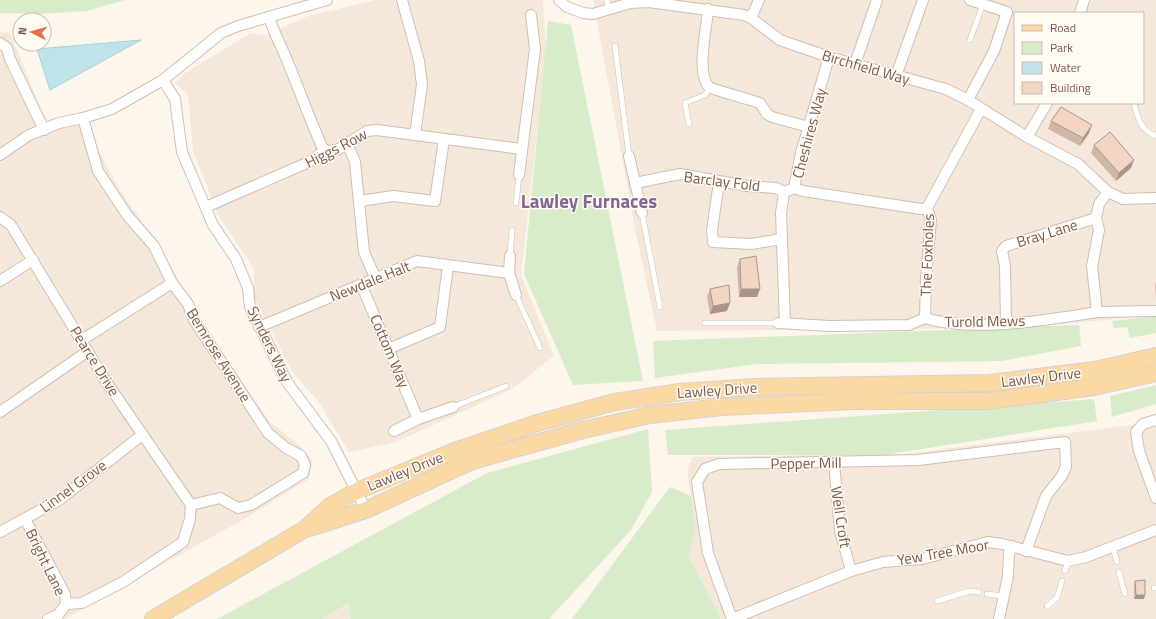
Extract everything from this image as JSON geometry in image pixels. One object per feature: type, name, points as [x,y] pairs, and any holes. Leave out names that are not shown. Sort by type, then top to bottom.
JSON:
[{"type":"main road","name":"Lawley Drive","points":[[153,619],[305,529],[330,506],[357,491],[452,452],[537,423],[614,402],[680,392],[754,387],[989,383],[1095,370],[1156,356]]},
{"type":"main road","name":"Lawley Drive","points":[[305,529],[366,510],[472,462],[583,430],[650,414],[722,407],[853,401],[988,401],[1094,387],[1156,373]]},
{"type":"street","points":[[0,155],[29,135],[59,123],[83,118],[112,108],[163,80],[221,33],[238,26],[327,0]]},
{"type":"street","points":[[402,0],[419,61],[422,85],[415,135]]},
{"type":"street","name":"Birchfield Way","points":[[559,0],[567,7],[583,13],[593,14],[609,11],[630,3],[643,2],[678,3],[751,18],[780,40],[829,58],[946,89],[968,100],[1027,137],[1078,164],[1108,192],[1123,200],[1156,198]]},
{"type":"street","points":[[751,18],[759,0]]},
{"type":"street","points":[[855,64],[876,0]]},
{"type":"street","points":[[896,76],[923,0]]},
{"type":"street","points":[[968,100],[994,52],[1008,12],[970,0]]},
{"type":"street","points":[[1080,12],[1084,0]]},
{"type":"street","points":[[708,9],[703,66],[705,83],[710,88],[760,103],[767,114],[809,127]]},
{"type":"street","points":[[519,175],[521,149],[535,49],[531,15]]},
{"type":"street","points":[[269,17],[308,116],[324,151]]},
{"type":"street","points":[[0,43],[7,48],[10,59],[44,130]]},
{"type":"street","name":"Cheshires Way","points":[[782,323],[781,213],[784,192],[794,188],[801,153],[829,58]]},
{"type":"street","name":"Synders Way","points":[[163,80],[175,99],[182,152],[213,225],[236,259],[248,288],[250,307],[287,382],[331,441],[366,510]]},
{"type":"street","points":[[1027,137],[1046,104]]},
{"type":"street","name":"The Foxholes","points":[[925,318],[926,278],[931,220],[927,208],[981,109]]},
{"type":"street","name":"Bemrose Avenue","points":[[83,118],[98,171],[126,215],[154,246],[172,283],[188,304],[194,320],[268,433],[286,448],[301,456],[305,464],[303,472],[251,505],[238,508],[220,498],[191,505]]},
{"type":"street","name":"Higgs Row","points":[[206,207],[309,162],[324,151],[337,150],[367,131],[377,130],[521,149]]},
{"type":"street","points":[[360,201],[393,196],[436,201],[444,140]]},
{"type":"street","points":[[347,143],[356,162],[364,252],[375,278]]},
{"type":"street","points":[[629,156],[642,213]]},
{"type":"street","name":"Barclay Fold","points":[[635,183],[680,174],[719,182],[776,188],[784,192]]},
{"type":"street","points":[[719,182],[712,230],[713,242],[751,244],[782,239]]},
{"type":"street","points":[[794,188],[803,191],[921,209],[927,208]]},
{"type":"street","points":[[1097,312],[1092,266],[1099,230],[1096,218],[1099,204],[1108,192]]},
{"type":"street","name":"Pearce Drive","points":[[0,217],[11,225],[88,351],[142,435],[191,505]]},
{"type":"street","name":"Bray Lane","points":[[1006,324],[1005,266],[1002,251],[1006,246],[1096,218]]},
{"type":"street","points":[[510,256],[509,273],[516,295]]},
{"type":"street","points":[[0,281],[33,260]]},
{"type":"street","name":"Newdale Halt","points":[[260,327],[417,261],[509,273]]},
{"type":"street","points":[[388,349],[440,326],[448,266]]},
{"type":"street","points":[[82,340],[172,283]]},
{"type":"street","name":"Cottom Way","points":[[361,284],[418,419]]},
{"type":"street","name":"Turold Mews","points":[[782,323],[830,326],[909,325],[925,318],[939,323],[1006,324],[1097,312],[1156,311]]},
{"type":"street","points":[[0,412],[88,351]]},
{"type":"street","points":[[394,431],[418,419],[453,407]]},
{"type":"street","points":[[1156,420],[1143,424],[1136,432],[1138,451],[1156,498]]},
{"type":"street","name":"Linnel Grove","points":[[0,532],[59,500],[142,435]]},
{"type":"street","name":"Pepper Mill","points":[[732,619],[708,552],[697,482],[705,469],[719,464],[919,460],[1065,442],[1066,467],[1061,477],[1046,496],[1026,551]]},
{"type":"street","name":"Well Croft","points":[[834,462],[840,531],[851,571]]},
{"type":"street","points":[[48,619],[58,615],[66,604],[82,604],[123,582],[183,542],[190,520],[191,505]]},
{"type":"street","name":"Bright Lane","points":[[26,519],[65,594],[66,604]]},
{"type":"street","name":"Yew Tree Moor","points":[[732,619],[851,571],[883,562],[922,559],[988,542],[1012,546],[1067,566],[1156,530]]},
{"type":"street","points":[[999,619],[1012,546]]},
{"type":"lane","points":[[607,0],[609,11]]},
{"type":"lane","points":[[970,40],[983,4]]},
{"type":"lane","points":[[615,46],[629,156]]},
{"type":"lane","points":[[689,124],[685,104],[705,95],[710,88]]},
{"type":"lane","points":[[1134,104],[1139,124],[1146,132],[1156,136]]},
{"type":"lane","points":[[516,203],[519,175]]},
{"type":"lane","points":[[642,213],[660,307]]},
{"type":"lane","points":[[510,256],[512,230]]},
{"type":"lane","points":[[516,295],[540,348]]},
{"type":"lane","points":[[705,324],[782,323]]},
{"type":"lane","points":[[453,407],[506,386]]},
{"type":"lane","points":[[1113,547],[1116,562]]},
{"type":"lane","points":[[1119,572],[1125,594]]},
{"type":"lane","points":[[1046,606],[1057,598],[1062,581]]},
{"type":"lane","points":[[937,601],[970,591],[979,592]]},
{"type":"lane","points":[[987,594],[1004,596]]},
{"type":"shaded area","points":[[375,0],[543,0],[546,51],[521,275],[554,356],[512,389],[396,442],[349,452],[318,401],[293,373],[254,297],[254,269],[218,215],[193,151],[188,95],[175,83],[185,73],[251,33],[265,36],[305,17]]},
{"type":"shaded area","points":[[593,0],[1156,0],[1156,316],[1006,328],[657,331],[636,234]]},
{"type":"shaded area","points":[[0,32],[10,33],[12,38],[12,52],[18,52],[41,109],[48,120],[89,110],[93,141],[120,190],[158,244],[202,322],[270,422],[298,444],[313,461],[309,479],[246,518],[65,619],[0,619]]},
{"type":"shaded area","points":[[1156,422],[1156,619],[721,619],[688,555],[696,530],[687,471],[692,457],[904,454]]},
{"type":"shaded area","points":[[349,603],[351,619],[322,619]]},
{"type":"green space","points":[[0,0],[125,0],[86,11],[52,13],[52,12],[0,13]]},
{"type":"green space","points":[[548,21],[571,25],[643,381],[573,385],[524,274]]},
{"type":"green space","points":[[1156,316],[1156,333],[1130,338],[1127,327],[1114,328],[1112,321]]},
{"type":"green space","points":[[1079,325],[1081,346],[1002,361],[757,364],[655,378],[653,341]]},
{"type":"green space","points":[[1156,385],[1156,404],[1112,417],[1110,396]]},
{"type":"green space","points":[[1094,399],[1097,421],[885,455],[668,455],[665,430]]},
{"type":"green space","points":[[648,429],[652,492],[631,530],[549,619],[351,619],[349,603],[322,619],[217,619],[487,473]]},
{"type":"green space","points":[[670,487],[691,496],[696,530],[688,555],[721,619],[572,619]]},
{"type":"water","points":[[141,40],[50,90],[38,52],[52,52],[52,48]]},
{"type":"building","points":[[1061,107],[1092,125],[1083,138],[1051,121]]},
{"type":"building","points":[[1110,132],[1134,160],[1119,173],[1094,145]]},
{"type":"building","points":[[756,256],[760,289],[741,289],[740,259]]},
{"type":"building","points":[[729,285],[730,303],[713,306],[710,289]]},
{"type":"building","points":[[1145,580],[1145,595],[1136,595],[1135,581]]},
{"type":"district","name":"Lawley Furnaces","points":[[589,200]]}]
